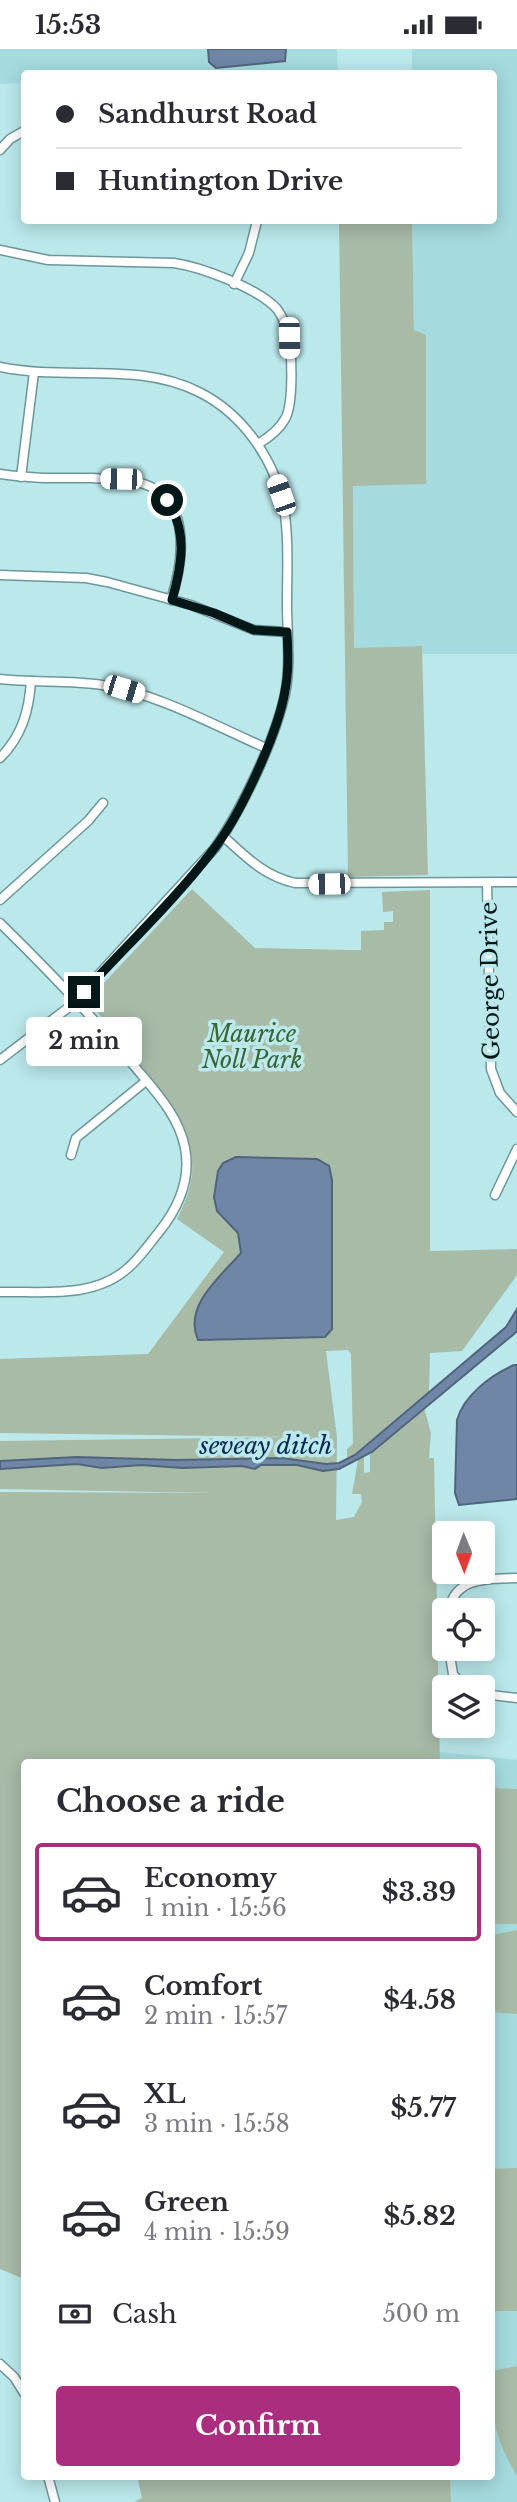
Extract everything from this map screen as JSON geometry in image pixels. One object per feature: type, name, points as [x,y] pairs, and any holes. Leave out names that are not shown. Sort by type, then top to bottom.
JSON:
[{"type":"street","points":[[0,150],[10,139],[21,133]]},
{"type":"street","points":[[234,284],[249,253],[256,224]]},
{"type":"street","points":[[0,250],[48,260],[174,263],[204,269],[256,294],[276,309],[289,338],[291,400],[289,413],[278,429],[257,445]]},
{"type":"street","points":[[0,367],[34,372],[127,374],[163,378],[217,403],[237,420],[257,445],[273,472],[284,510],[288,661],[285,694],[266,748],[223,836],[196,871],[77,999],[0,1060]]},
{"type":"street","points":[[21,477],[34,372]]},
{"type":"street","points":[[0,474],[21,477],[121,479],[141,482],[159,492],[175,511],[181,538],[181,564],[172,600]]},
{"type":"street","points":[[0,575],[86,578],[214,613],[254,630],[287,632]]},
{"type":"street","points":[[0,678],[85,683],[124,689],[149,697],[266,748]]},
{"type":"street","points":[[0,758],[12,745],[26,719],[31,681]]},
{"type":"street","points":[[0,900],[88,821],[103,803]]},
{"type":"street","points":[[223,836],[262,871],[295,883],[517,882]]},
{"type":"street","name":"George Drive","points":[[487,883],[491,1069],[500,1093],[517,1112]]},
{"type":"street","points":[[0,923],[77,999],[146,1081],[176,1122],[186,1150],[184,1188],[176,1209],[127,1270],[97,1286],[81,1290],[0,1292]]},
{"type":"street","points":[[71,1155],[76,1138],[146,1081]]},
{"type":"street","points":[[495,1195],[517,1149]]},
{"type":"street","points":[[452,1598],[471,1582],[517,1578]]},
{"type":"street","points":[[495,1695],[517,1698]]},
{"type":"street","points":[[0,2364],[21,2388]]},
{"type":"street","points":[[49,2480],[55,2502]]},
{"type":"shaded area","points":[[0,49],[337,49],[338,70],[21,70],[21,83],[0,84]]},
{"type":"shaded area","points":[[208,49],[286,49],[285,61],[216,68],[209,62]]},
{"type":"shaded area","points":[[412,49],[517,49],[517,654],[422,654],[421,646],[354,649],[353,485],[426,484],[414,331],[412,224],[497,224],[497,70],[412,70]]},
{"type":"shaded area","points":[[236,1157],[317,1159],[329,1166],[332,1180],[332,1329],[325,1337],[198,1340],[195,1315],[199,1304],[214,1282],[241,1253],[238,1233],[217,1211],[214,1197],[218,1171],[223,1163]]},
{"type":"shaded area","points":[[517,1309],[517,1331],[514,1334],[372,1452],[339,1469],[323,1471],[297,1465],[261,1465],[255,1469],[242,1466],[182,1468],[141,1465],[102,1468],[77,1464],[0,1469],[0,1461],[77,1457],[177,1460],[282,1458],[326,1464],[339,1463],[355,1455],[506,1327]]},
{"type":"shaded area","points":[[517,1365],[517,1499],[459,1505],[455,1493],[457,1420],[472,1394],[496,1374]]},
{"type":"shaded area","points":[[440,1752],[517,1760],[517,2502],[451,2502],[450,2480],[495,2480],[495,1759],[440,1759]]},
{"type":"green space","points":[[339,224],[412,224],[414,330],[426,335],[426,484],[353,486],[354,648],[422,646],[428,875],[348,877]]},
{"type":"green space","name":"Maurice Noll Park","points":[[192,889],[255,948],[349,950],[361,950],[361,931],[384,930],[384,922],[393,922],[393,911],[383,912],[382,892],[430,890],[430,1251],[517,1249],[517,1275],[462,1351],[430,1353],[429,1392],[347,1459],[347,1449],[353,1444],[351,1354],[348,1350],[326,1351],[337,1437],[336,1520],[354,1517],[362,1502],[361,1494],[352,1494],[358,1460],[364,1457],[364,1473],[370,1472],[370,1453],[424,1408],[431,1433],[429,1458],[434,1458],[435,1521],[432,1521],[432,1584],[436,1584],[437,1598],[432,1598],[432,1661],[438,1661],[438,1675],[432,1675],[432,1738],[440,1738],[440,1759],[21,1759],[21,2278],[0,2269],[0,1492],[212,1493],[0,1489],[0,1441],[295,1437],[0,1433],[0,1359],[148,1354],[224,1252],[177,1219],[192,1177],[192,1158],[181,1125],[159,1091],[88,1000]]},
{"type":"green space","points":[[495,1788],[517,1789],[517,1924],[495,1924]]},
{"type":"green space","points":[[517,1930],[517,2014],[495,2012],[495,1934]]},
{"type":"green space","points":[[517,2168],[517,2311],[495,2311],[495,2169]]},
{"type":"green space","points":[[517,2366],[517,2476],[503,2449],[496,2425],[495,2370]]},
{"type":"green space","points":[[138,2480],[450,2480],[451,2502],[134,2502],[142,2498]]},
{"type":"route","points":[[84,992],[215,848],[234,818],[266,748],[285,694],[287,632],[254,630],[214,613],[172,600],[181,564],[181,538],[175,511],[167,500]]},
{"type":"water label","name":"seveay ditch","points":[[266,1445]]}]
